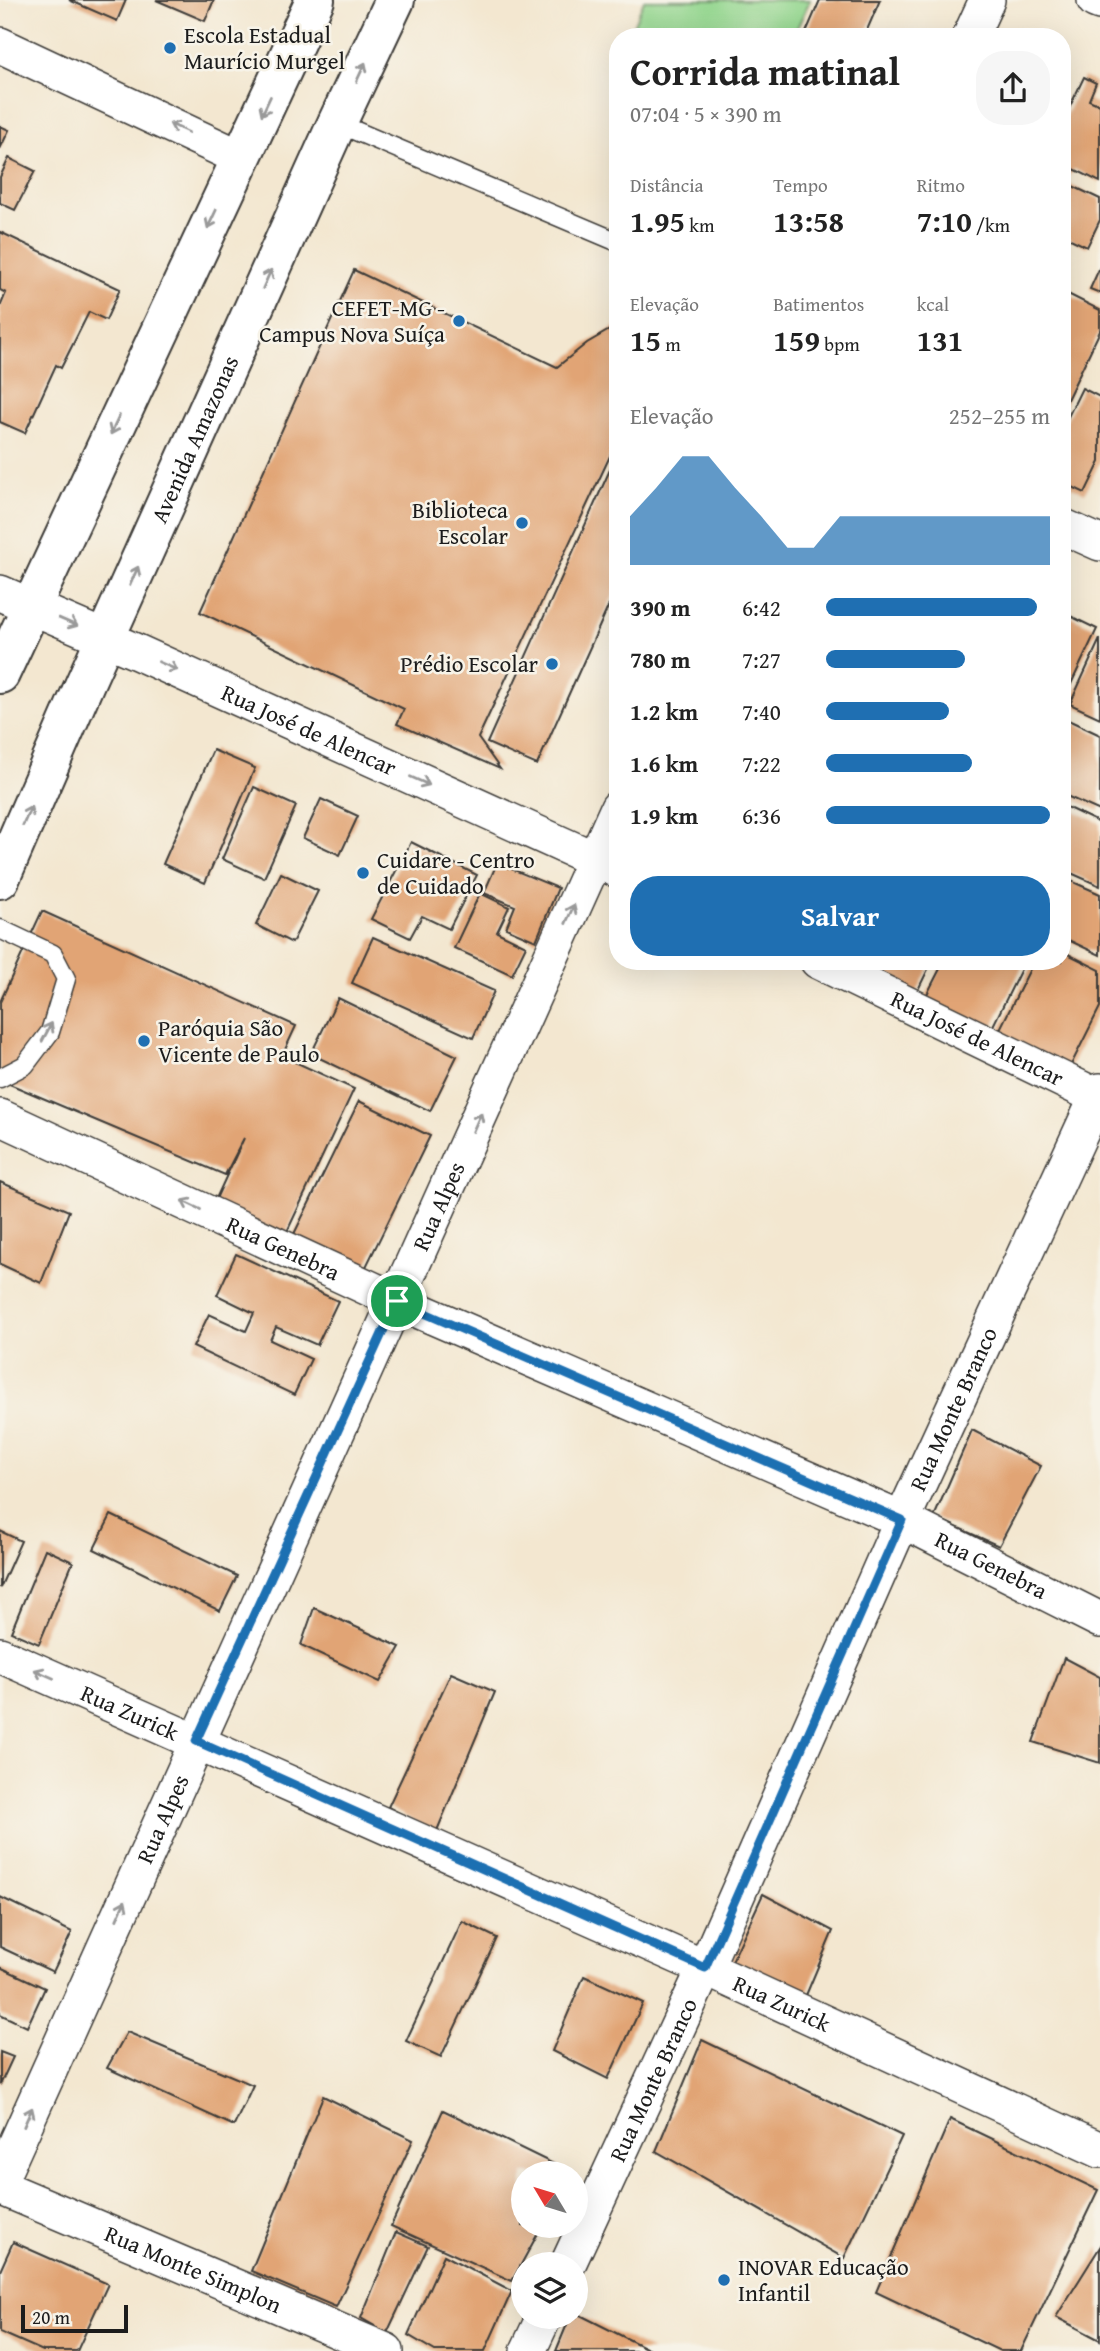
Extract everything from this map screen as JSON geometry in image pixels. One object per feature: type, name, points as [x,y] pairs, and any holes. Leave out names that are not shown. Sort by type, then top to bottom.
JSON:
[{"type":"main road","points":[[0,671],[15,599],[241,158],[315,0]]},
{"type":"main road","name":"Avenida Amazonas","points":[[0,879],[337,123],[395,0]]},
{"type":"street","points":[[974,28],[987,0]]},
{"type":"street","points":[[1095,0],[1100,2]]},
{"type":"street","points":[[0,45],[241,158]]},
{"type":"street","points":[[1071,530],[1100,543]]},
{"type":"street","name":"Rua José de Alencar","points":[[15,599],[606,865]]},
{"type":"street","name":"Rua Alpes","points":[[0,2180],[397,1301],[606,865]]},
{"type":"street","name":"Rua José de Alencar","points":[[837,970],[1099,1095]]},
{"type":"street","name":"Rua Monte Branco","points":[[574,2252],[705,1968],[902,1520],[1099,1095]]},
{"type":"street","name":"Rua Genebra","points":[[0,1117],[397,1301],[902,1520],[1100,1620]]},
{"type":"street","name":"Rua Zurick","points":[[0,1655],[705,1968],[1100,2150]]},
{"type":"street","name":"Rua Monte Simplon","points":[[0,2187],[386,2351]]},
{"type":"street","points":[[528,2351],[538,2329]]},
{"type":"lane","points":[[337,123],[609,238]]},
{"type":"lane","points":[[0,929],[53,954],[66,979],[50,1032],[25,1065],[0,1078]]},
{"type":"green space","points":[[644,0],[810,0],[797,28],[633,26]]},
{"type":"building","points":[[69,0],[126,0],[117,21]]},
{"type":"building","points":[[156,0],[214,0],[205,21]]},
{"type":"building","points":[[820,0],[880,0],[868,28],[808,28]]},
{"type":"building","points":[[1084,77],[1096,83],[1089,100],[1100,105],[1100,182],[1074,169],[1071,174],[1071,104]]},
{"type":"building","points":[[0,126],[9,130],[0,149]]},
{"type":"building","points":[[9,158],[35,171],[15,210],[0,203],[0,177]]},
{"type":"building","points":[[1071,185],[1100,199],[1100,220],[1087,247],[1071,239]]},
{"type":"building","points":[[0,232],[120,289],[106,320],[89,312],[61,368],[56,365],[25,433],[0,422],[0,307],[6,293],[0,290]]},
{"type":"building","points":[[1100,267],[1100,293],[1090,289]]},
{"type":"building","points":[[354,270],[557,367],[587,343],[609,330],[609,458],[478,738],[500,769],[397,724],[404,709],[200,612]]},
{"type":"building","points":[[1071,296],[1100,310],[1100,331],[1071,391]]},
{"type":"building","points":[[1082,388],[1100,397],[1100,462],[1085,493],[1071,486],[1071,411]]},
{"type":"building","name":"Prédio Escolar","points":[[609,472],[609,605],[537,765],[487,743]]},
{"type":"building","points":[[1071,616],[1097,629],[1071,684]]},
{"type":"building","points":[[1100,639],[1100,718],[1071,704]]},
{"type":"building","points":[[1071,721],[1100,735],[1100,811],[1071,798]]},
{"type":"building","points":[[213,750],[255,768],[205,883],[163,864]]},
{"type":"building","points":[[254,787],[296,806],[264,878],[222,859]]},
{"type":"building","points":[[321,799],[358,816],[340,855],[303,838]]},
{"type":"building","points":[[1071,809],[1100,823],[1100,886],[1071,873]]},
{"type":"building","points":[[411,842],[477,875],[449,929],[422,916],[410,938],[371,919]]},
{"type":"building","points":[[497,863],[558,888],[536,941],[506,928],[515,906],[484,893]]},
{"type":"building","points":[[281,873],[318,891],[292,943],[256,925]]},
{"type":"building","points":[[1071,881],[1100,894],[1100,955],[1071,941]]},
{"type":"building","points":[[480,893],[509,907],[497,932],[526,946],[512,975],[454,948]]},
{"type":"building","name":"Paróquia São Vicente de Paulo","points":[[42,911],[296,1026],[282,1056],[354,1089],[285,1236],[214,1203],[244,1138],[225,1175],[0,1080],[0,1002]]},
{"type":"building","points":[[373,937],[494,991],[473,1038],[352,983]]},
{"type":"building","points":[[1071,956],[1100,970],[1100,1007],[1069,1069],[998,1033],[1030,970],[1071,970]]},
{"type":"building","points":[[882,970],[928,970],[916,994],[879,977]]},
{"type":"building","points":[[939,970],[1021,970],[991,1030],[925,998]]},
{"type":"building","points":[[338,998],[457,1056],[430,1111],[311,1054]]},
{"type":"building","points":[[359,1101],[430,1136],[364,1271],[293,1236]]},
{"type":"building","points":[[0,1182],[69,1211],[41,1283],[0,1264]]},
{"type":"building","points":[[236,1254],[338,1301],[317,1345],[276,1327],[270,1340],[311,1359],[294,1395],[193,1347],[209,1314],[246,1331],[254,1313],[217,1295]]},
{"type":"building","points":[[972,1430],[1041,1466],[999,1546],[934,1517]]},
{"type":"building","points":[[111,1515],[237,1576],[220,1611],[94,1549]]},
{"type":"building","points":[[0,1531],[21,1541],[0,1588]]},
{"type":"building","points":[[45,1549],[73,1562],[39,1644],[11,1632]]},
{"type":"building","points":[[314,1608],[400,1647],[380,1682],[301,1645]]},
{"type":"building","points":[[1064,1658],[1100,1677],[1100,1763],[1033,1742]]},
{"type":"building","points":[[451,1673],[495,1692],[436,1833],[388,1807]]},
{"type":"building","points":[[763,1894],[833,1931],[804,2000],[732,1961]]},
{"type":"building","points":[[0,1897],[72,1932],[53,1972],[0,1947]]},
{"type":"building","points":[[462,1921],[497,1938],[441,2057],[406,2041]]},
{"type":"building","points":[[0,1967],[45,1988],[27,2027],[0,2014]]},
{"type":"building","points":[[584,1976],[643,2003],[608,2079],[552,2051]]},
{"type":"building","points":[[127,2032],[253,2085],[234,2126],[107,2068]]},
{"type":"building","points":[[702,2040],[902,2136],[844,2258],[656,2151]]},
{"type":"building","points":[[0,2052],[13,2057],[0,2085]]},
{"type":"building","points":[[323,2096],[413,2140],[336,2307],[251,2271]]},
{"type":"building","points":[[443,2110],[547,2161],[511,2161],[511,2238],[535,2238],[528,2252],[511,2252],[511,2281],[391,2226]]},
{"type":"building","points":[[950,2119],[1098,2190],[1021,2351],[1000,2351],[876,2292]]},
{"type":"building","points":[[396,2232],[428,2246],[387,2333],[361,2318]]},
{"type":"building","points":[[13,2242],[108,2284],[77,2351],[43,2351],[0,2332],[0,2271]]},
{"type":"building","points":[[1100,2247],[1100,2340],[1056,2317]]},
{"type":"building","points":[[444,2255],[511,2290],[485,2351],[435,2351],[408,2335]]},
{"type":"building","points":[[588,2319],[652,2351],[556,2351],[565,2329],[588,2329]]},
{"type":"place","name":"Escola Estadual Maurício Murgel","points":[[170,48]]},
{"type":"place","name":"CEFET-MG - Campus Nova Suíça","points":[[459,321]]},
{"type":"place","name":"Biblioteca Escolar","points":[[522,523]]},
{"type":"place","name":"Prédio Escolar","points":[[552,664]]},
{"type":"place","name":"Cuidare - Centro de Cuidado","points":[[363,873]]},
{"type":"place","name":"Paróquia São Vicente de Paulo","points":[[144,1041]]},
{"type":"place","name":"INOVAR Educação Infantil","points":[[724,2280]]},
{"type":"route","points":[[397,1301],[902,1520],[705,1968],[196,1741],[397,1301]]}]
